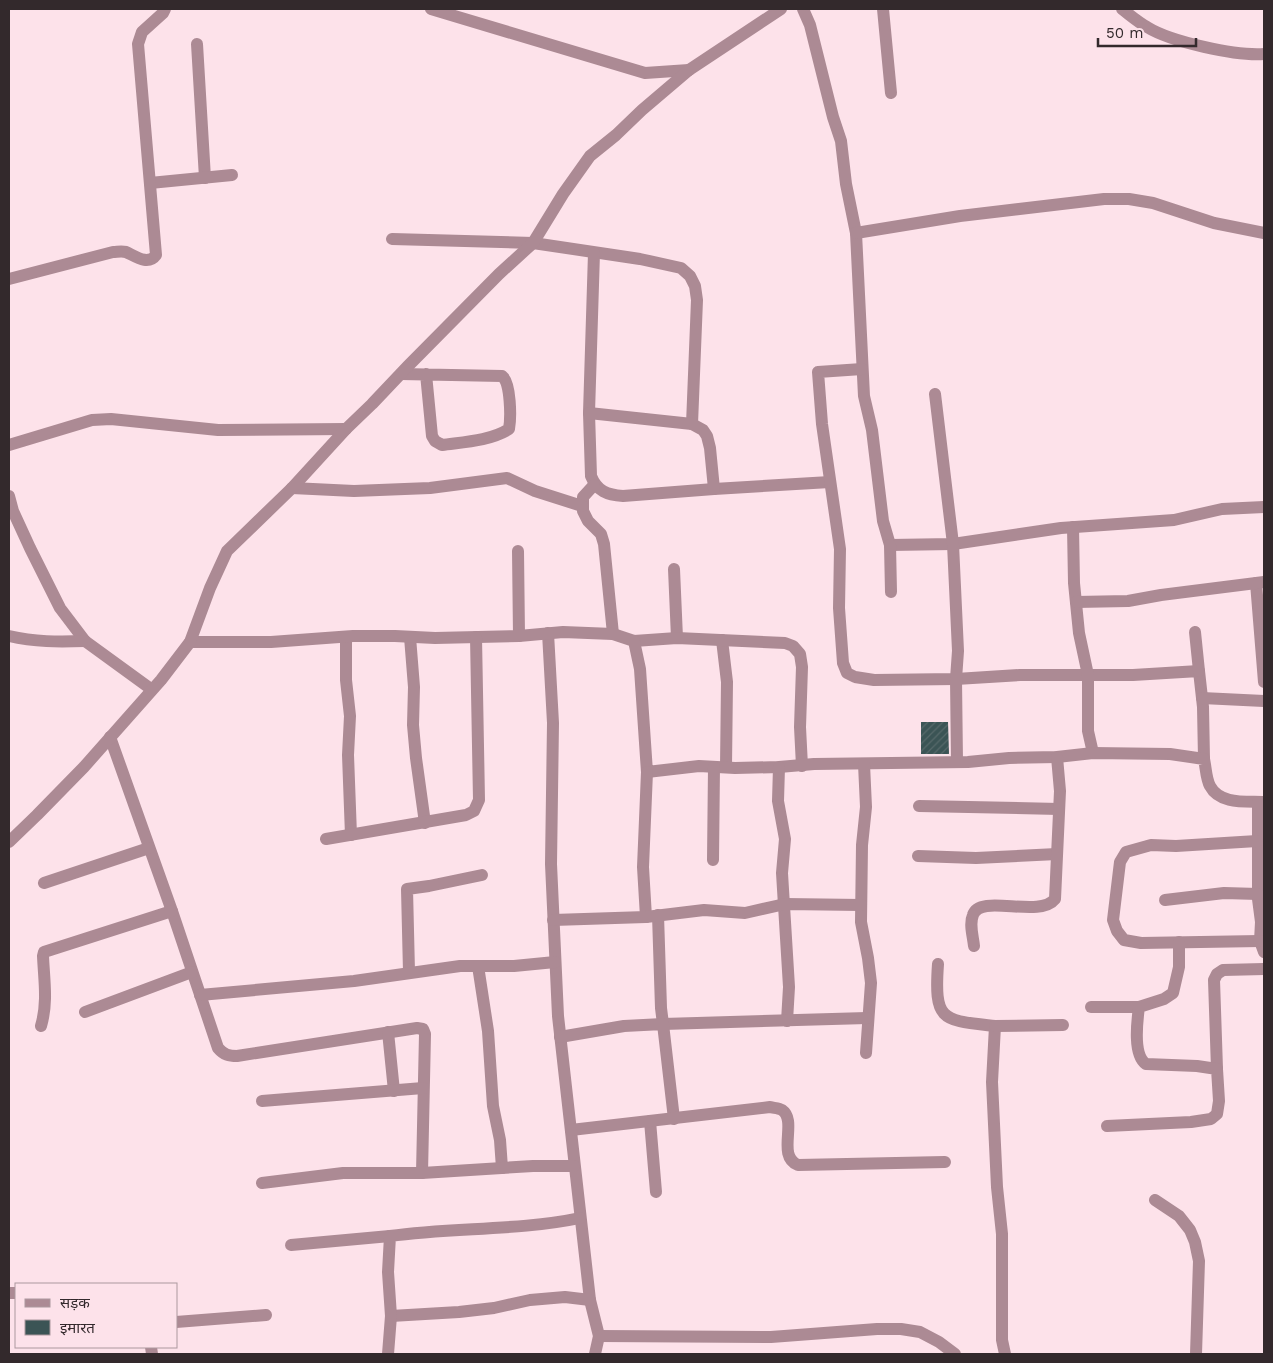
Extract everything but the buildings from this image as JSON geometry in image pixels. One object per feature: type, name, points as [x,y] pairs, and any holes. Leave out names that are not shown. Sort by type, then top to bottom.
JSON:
[{"type":"street","points":[[9,279],[113,252],[123,251],[148,260],[154,259],[156,255],[138,44],[142,32],[165,9]]},
{"type":"street","points":[[431,9],[645,73],[689,70]]},
{"type":"street","points":[[9,842],[37,816],[110,737],[161,680],[190,642],[210,588],[227,551],[292,488],[346,428],[499,274],[533,243],[563,194],[590,156],[689,70],[781,9]]},
{"type":"street","points":[[803,9],[812,33],[833,117],[841,140],[846,184],[856,233],[864,396],[872,430],[883,522],[890,545],[891,592]]},
{"type":"street","points":[[883,9],[891,92]]},
{"type":"street","points":[[1122,9],[1148,28],[1171,37],[1226,52],[1253,55],[1264,54]]},
{"type":"street","points":[[197,44],[205,178]]},
{"type":"street","points":[[150,183],[232,175]]},
{"type":"street","points":[[856,233],[960,216],[1104,199],[1129,199],[1153,204],[1214,223],[1264,233]]},
{"type":"street","points":[[392,239],[533,243],[640,259],[682,268],[690,276],[695,286],[698,300],[692,424]]},
{"type":"street","points":[[594,253],[589,412],[591,476],[594,485],[609,495],[623,496],[714,488],[830,482]]},
{"type":"street","points":[[862,369],[818,372],[822,424],[840,549],[839,608],[843,663],[847,673],[855,677],[874,680],[956,679],[1020,675],[1133,675],[1199,671]]},
{"type":"street","points":[[401,374],[426,374],[502,376],[508,383],[510,411],[508,429],[502,434],[478,440],[438,444],[432,436],[426,374]]},
{"type":"street","points":[[935,394],[953,544],[958,652],[956,679],[957,762]]},
{"type":"street","points":[[589,412],[692,424],[703,430],[707,436],[710,448],[714,488]]},
{"type":"street","points":[[9,446],[92,420],[111,419],[218,430],[346,428]]},
{"type":"street","points":[[292,488],[354,491],[430,488],[507,478],[535,491],[582,506]]},
{"type":"street","points":[[594,485],[583,497],[582,506],[588,521],[601,534],[604,544],[612,634]]},
{"type":"street","points":[[9,496],[13,511],[60,608],[84,641],[151,689]]},
{"type":"street","points":[[890,545],[953,544],[1073,527],[1174,520],[1222,509],[1264,507]]},
{"type":"street","points":[[1073,527],[1074,583],[1079,633],[1088,675],[1088,731],[1093,753]]},
{"type":"street","points":[[518,551],[519,636]]},
{"type":"street","points":[[674,569],[677,638]]},
{"type":"street","points":[[1076,602],[1128,601],[1260,582],[1264,682]]},
{"type":"street","points":[[190,642],[271,642],[346,637],[435,638],[519,636],[563,632],[612,634],[634,642],[677,638],[785,643],[793,646],[800,654],[802,667],[800,727],[802,766]]},
{"type":"street","points":[[1195,632],[1202,698],[1204,759],[1209,784],[1214,792],[1230,801],[1261,802],[1257,841],[1262,947],[1179,942],[1141,943],[1124,940],[1117,931],[1113,920],[1120,862],[1126,852],[1151,846],[1257,841]]},
{"type":"street","points":[[548,633],[553,722],[551,864],[555,962],[560,1037],[580,1218],[590,1300],[599,1336],[594,1354]]},
{"type":"street","points":[[9,636],[31,641],[84,641]]},
{"type":"street","points":[[346,637],[346,680],[350,716],[348,755],[351,835]]},
{"type":"street","points":[[410,637],[414,687],[415,741],[425,823]]},
{"type":"street","points":[[326,839],[466,815],[477,807],[479,800],[476,637]]},
{"type":"street","points":[[713,860],[727,682],[722,640]]},
{"type":"street","points":[[634,642],[641,677],[647,772],[643,867],[652,916],[674,1119]]},
{"type":"street","points":[[1202,698],[1264,701]]},
{"type":"street","points":[[110,737],[218,1048],[222,1053],[229,1056],[388,1032],[417,1028],[423,1029],[426,1034],[422,1172]]},
{"type":"street","points":[[647,772],[699,766],[779,767],[957,762],[1057,757],[1093,753],[1170,754],[1204,759]]},
{"type":"street","points":[[974,946],[972,927],[973,914],[976,909],[983,906],[1025,908],[1044,906],[1052,904],[1056,898],[1056,854],[1060,791],[1057,757]]},
{"type":"street","points":[[864,764],[866,806],[862,845],[861,922],[871,983],[866,1053]]},
{"type":"street","points":[[779,767],[778,801],[784,839],[782,873],[790,988],[787,1021]]},
{"type":"street","points":[[919,806],[1059,809]]},
{"type":"street","points":[[44,883],[149,848]]},
{"type":"street","points":[[918,856],[976,858],[1056,854]]},
{"type":"street","points":[[409,972],[407,889],[482,875]]},
{"type":"street","points":[[1165,900],[1224,893],[1258,894]]},
{"type":"street","points":[[553,920],[652,916],[704,910],[745,913],[785,904],[861,905]]},
{"type":"street","points":[[41,1026],[46,1001],[42,956],[44,952],[172,911]]},
{"type":"street","points":[[1091,1007],[1139,1007],[1164,999],[1174,993],[1179,967],[1179,942]]},
{"type":"street","points":[[200,995],[354,981],[460,966],[514,966],[555,962]]},
{"type":"street","points":[[938,964],[937,996],[941,1011],[948,1018],[995,1026],[1064,1025]]},
{"type":"street","points":[[478,966],[488,1031],[493,1106],[500,1140],[502,1168]]},
{"type":"street","points":[[1107,1126],[1191,1122],[1211,1119],[1217,1114],[1219,1101],[1214,980],[1217,974],[1223,970],[1264,968]]},
{"type":"street","points":[[85,1012],[192,972]]},
{"type":"street","points":[[1139,1007],[1136,1022],[1139,1052],[1141,1060],[1146,1064],[1197,1066],[1217,1069]]},
{"type":"street","points":[[560,1037],[624,1026],[867,1018]]},
{"type":"street","points":[[995,1026],[992,1082],[997,1188],[1002,1234],[1002,1340],[1004,1354]]},
{"type":"street","points":[[388,1032],[394,1091]]},
{"type":"street","points":[[262,1101],[423,1088]]},
{"type":"street","points":[[571,1130],[770,1107],[782,1110],[785,1115],[788,1123],[788,1156],[798,1166],[945,1162]]},
{"type":"street","points":[[650,1121],[656,1192]]},
{"type":"street","points":[[262,1183],[343,1173],[574,1166]]},
{"type":"street","points":[[1155,1200],[1179,1216],[1190,1230],[1196,1242],[1199,1261],[1196,1354]]},
{"type":"street","points":[[290,1245],[426,1231],[552,1224],[580,1218]]},
{"type":"street","points":[[388,1354],[391,1316],[388,1272],[390,1236]]},
{"type":"street","points":[[391,1316],[459,1312],[494,1308],[530,1300],[564,1297],[590,1300]]},
{"type":"street","points":[[178,1322],[266,1315]]},
{"type":"street","points":[[599,1336],[771,1337],[860,1330],[901,1329],[920,1332],[939,1342],[955,1354]]}]
